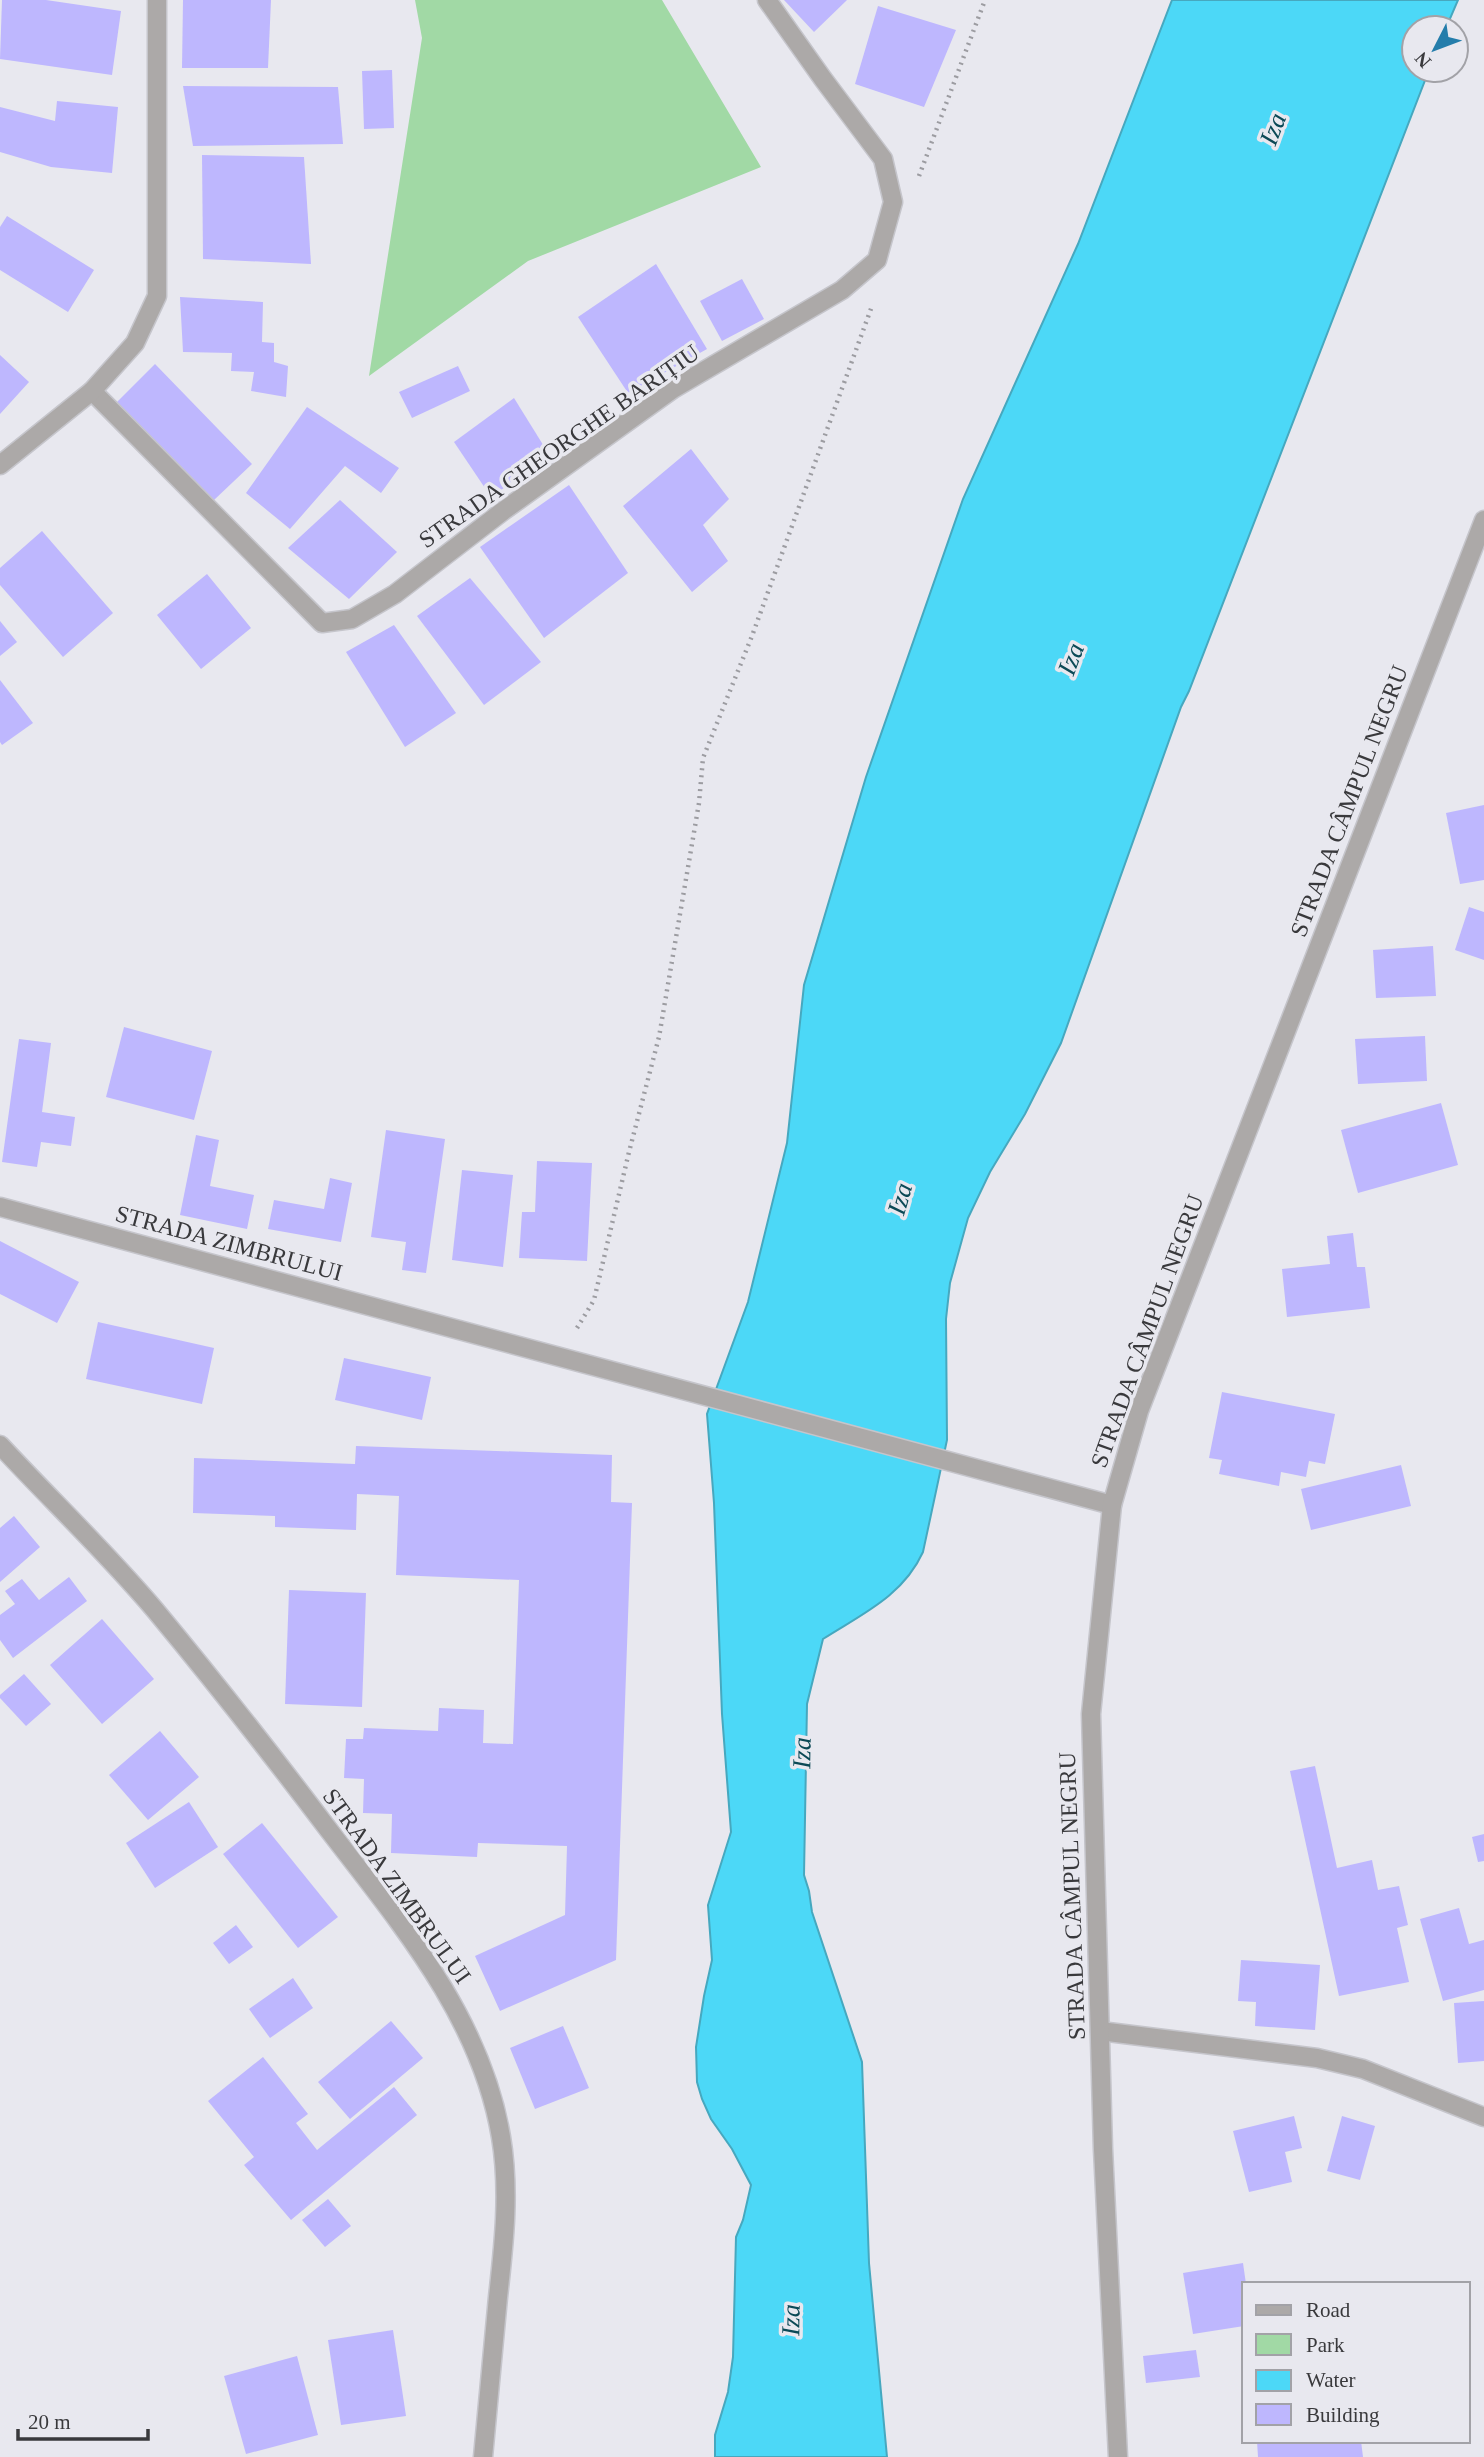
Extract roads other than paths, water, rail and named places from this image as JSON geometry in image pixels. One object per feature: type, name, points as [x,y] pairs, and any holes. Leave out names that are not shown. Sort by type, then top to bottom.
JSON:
[{"type":"street","points":[[0,465],[92,391],[135,343],[157,296],[157,0]]},
{"type":"street","name":"STRADA GHEORGHE BARIȚIU","points":[[92,391],[322,623],[352,619],[395,594],[503,511],[673,389],[842,290],[877,260],[893,202],[883,159],[767,0]]},
{"type":"street","name":"STRADA CÂMPUL NEGRU","points":[[1118,2457],[1103,2149],[1091,1714],[1112,1505],[1139,1411],[1484,520]]},
{"type":"street","name":"STRADA ZIMBRULUI","points":[[0,1207],[1112,1505]]},
{"type":"street","name":"STRADA ZIMBRULUI","points":[[0,1445],[162,1619],[310,1805],[406,1932],[444,1987],[464,2025],[483,2066],[494,2107],[501,2137],[506,2193],[483,2457]]},
{"type":"street","points":[[1100,2031],[1317,2058],[1363,2069],[1484,2117]]},
{"type":"water","name":"Iza","points":[[1172,0],[1458,0],[1452,14],[1400,14],[1400,84],[1424,84],[1181,707],[1061,1043],[1025,1114],[990,1172],[968,1218],[950,1283],[946,1319],[947,1440],[923,1552],[915,1567],[893,1592],[867,1612],[823,1639],[807,1704],[804,1875],[812,1912],[862,2062],[869,2263],[887,2457],[715,2457],[715,2435],[728,2392],[733,2357],[736,2237],[751,2185],[732,2149],[711,2119],[697,2082],[696,2047],[712,1960],[708,1905],[731,1832],[722,1714],[714,1503],[707,1414],[748,1302],[787,1143],[804,985],[866,777],[963,499],[1078,244]]}]
